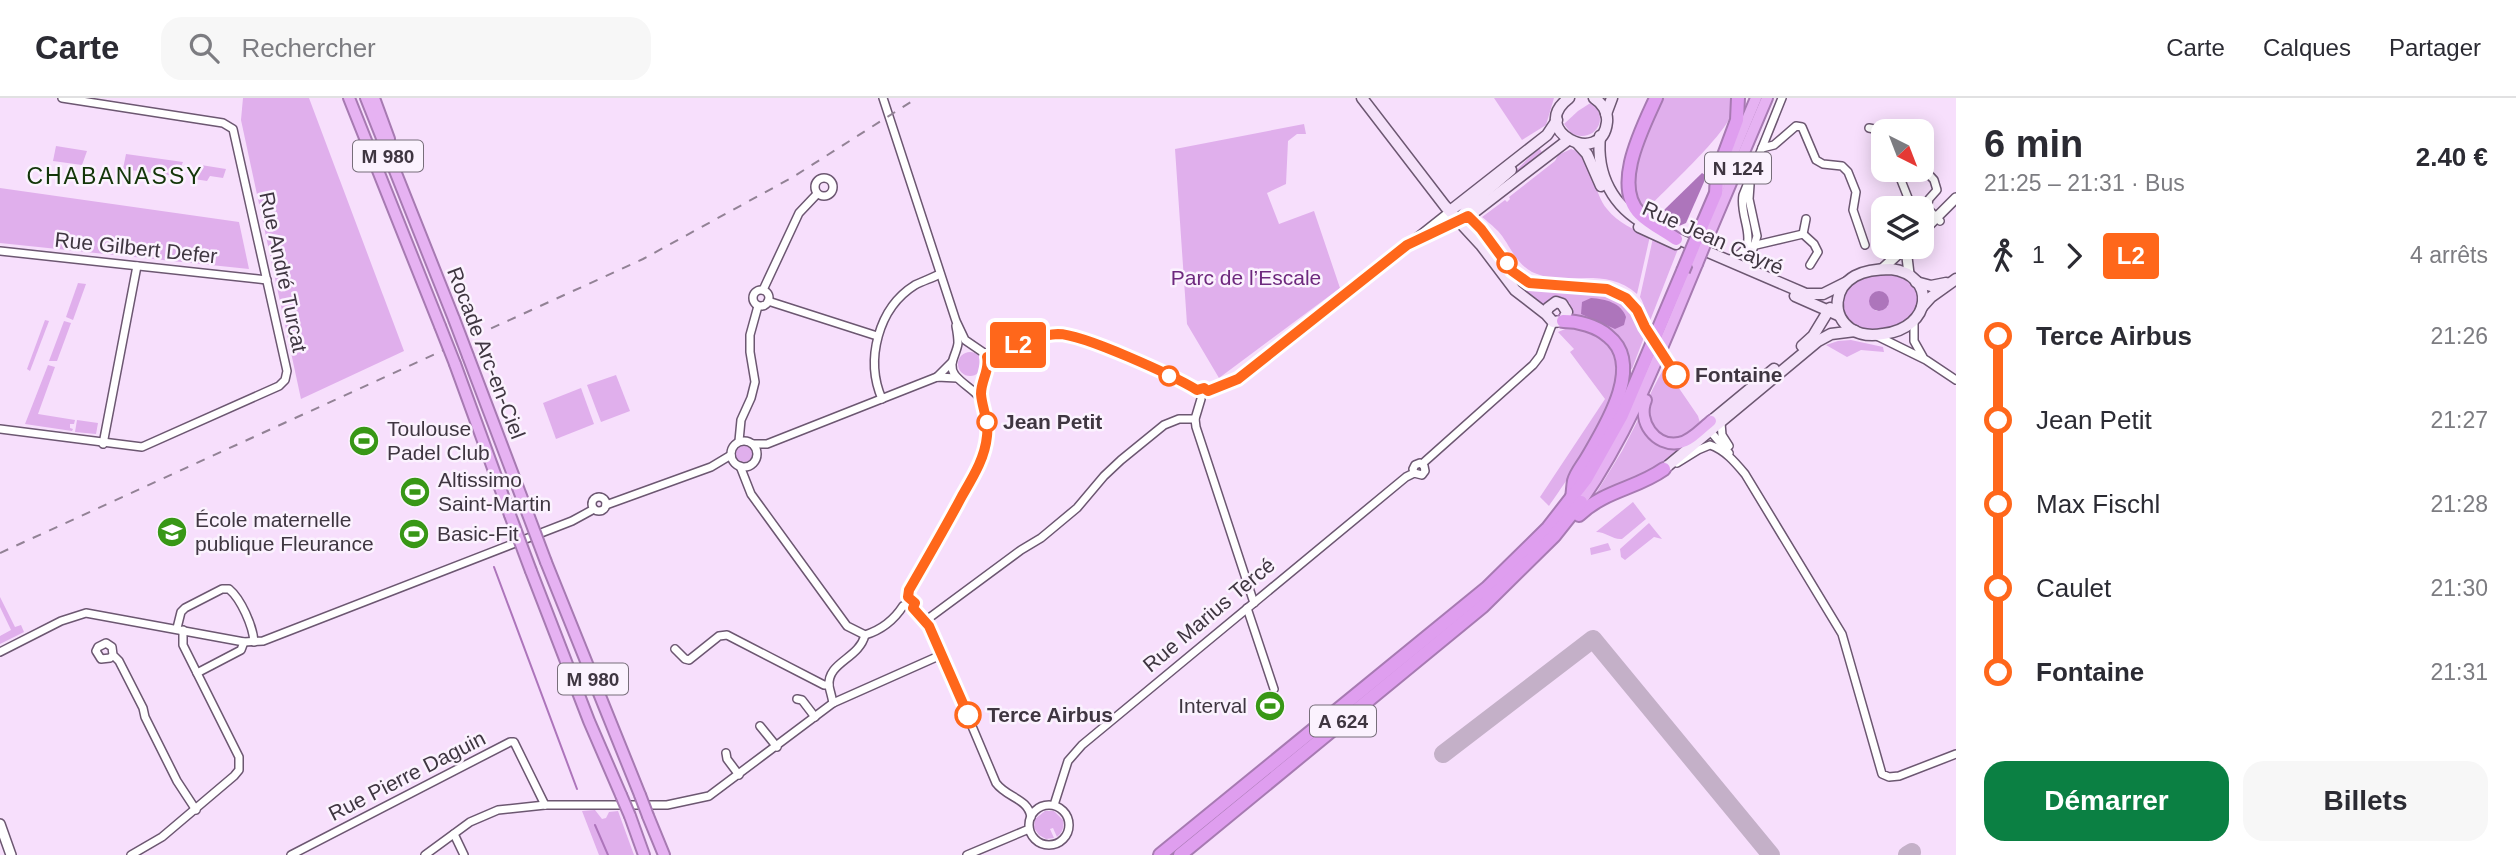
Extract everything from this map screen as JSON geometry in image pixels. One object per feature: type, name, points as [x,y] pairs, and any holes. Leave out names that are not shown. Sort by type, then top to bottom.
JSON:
[{"type":"highway","name":"Rocade Arc-en-Ciel","points":[[347,98],[455,364],[531,571],[644,855]]},
{"type":"highway","name":"Rocade Arc-en-Ciel","points":[[366,98],[454,319],[545,562],[664,855]]},
{"type":"highway","points":[[374,98],[413,206],[411,214]]},
{"type":"highway","points":[[1656,98],[1633,158],[1629,173],[1629,194],[1633,205],[1643,217],[1676,239]]},
{"type":"highway","points":[[1716,193],[1717,174],[1737,120],[1738,98]]},
{"type":"highway","name":"N 124","points":[[1716,193],[1756,98]]},
{"type":"highway","name":"N 124","points":[[1577,500],[1620,441],[1697,264],[1703,236],[1767,98]]},
{"type":"highway","name":"A 624","points":[[1180,855],[1506,585],[1554,536],[1577,500],[1622,415],[1683,271],[1703,236],[1716,193]]},
{"type":"highway","points":[[1554,319],[1573,321],[1606,334],[1618,346],[1624,364],[1620,391],[1608,421],[1574,480],[1577,500]]},
{"type":"highway","points":[[1650,377],[1643,415],[1647,426],[1656,437],[1666,442],[1681,443],[1714,425]]},
{"type":"highway","points":[[1506,585],[1532,566],[1588,506],[1609,493],[1638,485],[1664,469]]},
{"type":"highway","name":"A 624","points":[[1160,855],[1487,588],[1577,500]]},
{"type":"main road","points":[[1362,98],[1446,207],[1481,245],[1515,290],[1554,319]]},
{"type":"main road","points":[[1446,207],[1521,157],[1553,129],[1562,105],[1568,98]]},
{"type":"main road","points":[[1594,98],[1606,114]]},
{"type":"main road","name":"Rue Jean Cayré","points":[[1612,98],[1600,136],[1601,167],[1613,197],[1635,219],[1789,291]]},
{"type":"main road","name":"Rue Jean Cayré","points":[[1557,120],[1558,128],[1587,154],[1610,204],[1624,218],[1670,242],[1789,291]]},
{"type":"main road","points":[[1459,220],[1473,213],[1573,142],[1590,143],[1600,136]]},
{"type":"main road","points":[[1459,220],[1468,207],[1508,174],[1521,157]]},
{"type":"main road","points":[[1789,291],[1823,294],[1863,273],[1882,269],[1896,270],[1931,286],[1953,281]]},
{"type":"main road","points":[[1913,278],[1921,290],[1922,307]]},
{"type":"main road","points":[[1664,469],[1714,425],[1822,339],[1838,332],[1855,331],[1876,335],[1897,332],[1914,323],[1922,307],[1953,281]]},
{"type":"main road","points":[[1714,425],[1747,391],[1804,345],[1847,282]]},
{"type":"main road","points":[[1789,291],[1838,315],[1855,331]]},
{"type":"main road","points":[[1805,300],[1814,311],[1817,325],[1815,332]]},
{"type":"main road","points":[[1837,300],[1838,315]]},
{"type":"street","name":"Rue André Turcat","points":[[0,429],[103,444],[147,446],[279,386],[285,380],[287,371],[236,134],[229,125],[62,98]]},
{"type":"street","points":[[883,98],[956,321],[965,340],[987,357],[988,367],[981,385],[987,435],[980,463],[909,590],[908,597],[904,600],[905,609]]},
{"type":"street","points":[[1759,275],[1749,262],[1751,245],[1741,204],[1782,98]]},
{"type":"street","points":[[1762,148],[1774,145],[1793,127],[1802,127],[1816,160],[1823,164],[1840,165],[1848,172],[1856,192],[1853,210],[1865,245]]},
{"type":"street","points":[[1931,196],[1937,186],[1934,180]]},
{"type":"street","points":[[763,290],[768,294],[768,301],[764,306],[758,306],[753,301],[753,296],[763,290],[799,213],[817,194]]},
{"type":"street","points":[[1934,224],[1956,198]]},
{"type":"street","points":[[1934,222],[1956,206]]},
{"type":"street","points":[[1208,391],[1238,379],[1407,245],[1446,207]]},
{"type":"street","points":[[1934,216],[1938,219]]},
{"type":"street","points":[[1803,234],[1806,219]]},
{"type":"street","points":[[1407,245],[1459,220]]},
{"type":"street","points":[[1726,260],[1751,245],[1803,234]]},
{"type":"street","points":[[1803,234],[1818,252],[1810,265]]},
{"type":"street","name":"Rue Gilbert Defer","points":[[0,251],[267,280]]},
{"type":"street","points":[[1882,269],[1893,259]]},
{"type":"street","points":[[1908,259],[1913,278]]},
{"type":"street","points":[[103,444],[137,266]]},
{"type":"street","points":[[882,399],[874,374],[877,336],[901,297],[915,285],[940,274]]},
{"type":"street","points":[[768,301],[877,336]]},
{"type":"street","points":[[758,306],[750,335],[755,382],[741,420],[739,441],[733,447],[735,461],[745,475],[751,494],[818,588],[847,626],[865,635]]},
{"type":"street","name":"Rue Marius Tercé","points":[[1054,805],[1068,761],[1082,745],[1406,477],[1424,473],[1422,464],[1533,365],[1540,356],[1554,319]]},
{"type":"street","points":[[956,321],[958,344],[952,370],[982,400]]},
{"type":"street","points":[[1904,349],[1912,335],[1914,323]]},
{"type":"street","points":[[987,357],[1031,339],[1060,334],[1083,338],[1197,390],[1204,388],[1208,391]]},
{"type":"street","points":[[1876,335],[1926,360],[1956,380]]},
{"type":"street","points":[[1912,335],[1917,351],[1926,360]]},
{"type":"street","points":[[739,441],[767,444],[882,399],[937,377],[965,347],[976,347]]},
{"type":"street","points":[[937,377],[976,382],[986,374]]},
{"type":"street","points":[[1197,390],[1197,397],[1201,399]]},
{"type":"street","points":[[1201,399],[1207,397],[1208,391]]},
{"type":"street","points":[[1201,399],[1195,419],[1274,689]]},
{"type":"street","points":[[925,621],[1041,538],[1077,508],[1121,460],[1164,425],[1179,419],[1195,419]]},
{"type":"street","points":[[1714,425],[1736,463]]},
{"type":"street","points":[[1714,425],[1842,634],[1882,774],[1888,777],[1899,776],[1956,754]]},
{"type":"street","points":[[753,444],[757,454]]},
{"type":"street","points":[[745,475],[749,465],[767,444]]},
{"type":"street","points":[[1664,469],[1710,445],[1736,463]]},
{"type":"street","points":[[0,652],[61,621],[86,613],[244,642],[270,639],[583,515],[593,505],[604,500],[634,496],[719,463],[735,461],[749,465]]},
{"type":"street","points":[[593,505],[601,511],[604,500]]},
{"type":"street","points":[[131,855],[162,837],[196,810],[234,776],[240,764],[239,757],[183,645],[181,612],[222,589],[229,589],[235,595],[251,628],[254,642]]},
{"type":"street","points":[[905,609],[925,621],[996,783],[1010,797],[1026,805],[1031,817],[1029,829],[1037,841],[1049,845],[1061,841],[1068,832],[1066,814],[1054,805],[1043,806],[1010,797]]},
{"type":"street","points":[[833,703],[829,685],[834,670],[858,650],[865,635],[881,629],[905,609]]},
{"type":"street","points":[[675,649],[689,660],[719,636],[727,635],[824,685],[829,685]]},
{"type":"street","points":[[197,673],[237,653],[243,648],[244,642]]},
{"type":"street","points":[[113,655],[119,661],[143,708],[145,718],[177,781],[196,810]]},
{"type":"street","points":[[425,855],[481,816],[498,810],[545,805],[682,803],[709,796],[833,703],[941,655]]},
{"type":"street","points":[[797,699],[802,700],[815,717]]},
{"type":"street","points":[[760,726],[777,747]]},
{"type":"street","name":"Rue Pierre Daguin","points":[[291,855],[510,742],[514,742],[545,805]]},
{"type":"street","points":[[726,753],[727,759],[739,775]]},
{"type":"street","points":[[1031,817],[1043,806]]},
{"type":"street","points":[[0,824],[11,855]]},
{"type":"street","points":[[967,855],[1029,829]]},
{"type":"street","points":[[454,834],[464,855]]},
{"type":"street","points":[[1040,855],[1043,844]]},
{"type":"green space","points":[[243,98],[309,98],[404,351],[301,399],[241,120]]},
{"type":"green space","points":[[1494,98],[1554,98],[1546,125],[1522,140]]},
{"type":"green space","points":[[1661,98],[1730,98],[1731,114],[1719,134],[1695,160],[1651,205],[1639,209],[1635,180],[1637,166],[1644,139]]},
{"type":"green space","points":[[1592,102],[1600,115],[1597,128],[1587,135],[1572,134],[1564,124]]},
{"type":"green space","name":"Parc de l’Escale","points":[[1304,124],[1306,134],[1297,134],[1288,141],[1286,184],[1267,193],[1279,224],[1314,211],[1340,288],[1219,378],[1187,324],[1175,149]]},
{"type":"green space","points":[[56,146],[87,151],[82,165],[53,161]]},
{"type":"green space","points":[[1539,148],[1544,155],[1505,185],[1503,183]]},
{"type":"green space","points":[[1571,149],[1584,158],[1602,202],[1611,214],[1627,226],[1650,236],[1637,294],[1624,285],[1611,281],[1558,278],[1532,272],[1517,258],[1498,231],[1482,217],[1505,200],[1507,202],[1509,197],[1555,161],[1558,155]]},
{"type":"green space","points":[[126,154],[183,162],[177,176],[123,169]]},
{"type":"green space","points":[[201,165],[226,169],[223,178],[210,176],[207,181],[194,179]]},
{"type":"green space","points":[[0,188],[239,222],[249,269],[0,243]]},
{"type":"green space","points":[[1653,238],[1678,249],[1648,326],[1640,297]]},
{"type":"green space","points":[[1504,270],[1523,282],[1542,289],[1598,293],[1615,298],[1631,310],[1646,332],[1632,369],[1628,368],[1625,353],[1570,317],[1570,303],[1555,299],[1543,307],[1521,292]]},
{"type":"green space","points":[[1891,274],[1907,281],[1915,290],[1917,300],[1914,310],[1895,326],[1880,329],[1856,326],[1847,317],[1842,304],[1845,290],[1858,279]],"holes":[[[1876,292],[1882,292],[1888,298],[1888,306],[1876,311],[1870,305],[1870,298]]]},
{"type":"green space","points":[[78,283],[86,284],[73,320],[66,317]]},
{"type":"green space","points":[[45,320],[49,321],[30,371],[27,369]]},
{"type":"green space","points":[[64,321],[71,323],[57,361],[49,361]]},
{"type":"green space","points":[[1570,327],[1589,332],[1607,342],[1615,352],[1619,367],[1616,386],[1597,431],[1549,506],[1540,497],[1605,399],[1570,352],[1574,349],[1558,332]]},
{"type":"green space","points":[[1851,340],[1883,347],[1884,352],[1861,350],[1847,357],[1826,345]]},
{"type":"green space","points":[[970,352],[978,356],[982,364],[978,372],[970,376],[962,372],[958,364],[962,356]]},
{"type":"green space","points":[[1666,364],[1670,375],[1698,416],[1701,426],[1683,438],[1669,438],[1656,431],[1647,413],[1650,395]]},
{"type":"green space","points":[[48,365],[55,367],[38,414],[75,420],[74,424],[70,424],[72,431],[25,424]]},
{"type":"green space","points":[[616,375],[630,411],[601,422],[587,385]]},
{"type":"green space","points":[[581,388],[594,424],[556,439],[543,403]]},
{"type":"green space","points":[[1640,416],[1654,439],[1692,441],[1653,472],[1595,495],[1622,451]]},
{"type":"green space","points":[[77,420],[98,423],[96,434],[75,432]]},
{"type":"green space","points":[[744,444],[750,447],[753,453],[750,459],[744,462],[738,459],[735,453],[738,447]]},
{"type":"green space","points":[[1633,502],[1646,519],[1622,539],[1596,532]]},
{"type":"green space","points":[[1649,523],[1662,539],[1654,537],[1625,560],[1621,557],[1620,549]]},
{"type":"green space","points":[[1608,543],[1611,550],[1591,555],[1590,548]]},
{"type":"green space","points":[[0,597],[15,627],[21,625],[24,632],[0,644],[0,636],[11,630],[0,607]]},
{"type":"green space","points":[[595,810],[602,819],[606,818],[609,812],[618,811],[634,855],[599,855],[582,811]]},
{"type":"green space","points":[[1045,811],[1054,811],[1063,820],[1063,829],[1057,837],[1053,828],[1050,829],[1054,838],[1046,839],[1034,828],[1035,819]]},
{"type":"shaded area","points":[[1702,173],[1705,175],[1704,182],[1686,223],[1679,226],[1661,216],[1663,211]]},
{"type":"shaded area","points":[[1879,291],[1886,294],[1889,301],[1886,308],[1879,311],[1872,308],[1869,301],[1872,294]]},
{"type":"shaded area","points":[[1591,298],[1617,305],[1626,317],[1624,325],[1615,329],[1581,314],[1582,302]]},
{"type":"waterway","points":[[494,567],[577,789]]},
{"type":"waterway","points":[[595,825],[608,855]]},
{"type":"taxiway","points":[[1443,754],[1593,639],[1771,855]]},
{"type":"taxiway","points":[[1907,855],[1912,852]]},
{"type":"railway","points":[[0,553],[643,259],[793,177],[917,98]]},
{"type":"bus line","name":"L2","points":[[968,715],[929,626],[913,608],[913,599],[908,597],[909,590],[980,463],[985,448],[987,424],[981,385],[988,367],[987,357],[1031,339],[1060,334],[1083,338],[1197,390],[1204,388],[1208,391],[1238,379],[1407,245],[1468,216],[1512,271],[1529,283],[1607,289],[1626,298],[1637,310],[1676,375]]},
{"type":"place","name":"Fontaine","points":[[1676,375]]},
{"type":"place","name":"Jean Petit","points":[[987,422]]},
{"type":"place","name":"Toulouse Padel Club","points":[[364,441]]},
{"type":"place","name":"Altissimo Saint-Martin","points":[[415,492]]},
{"type":"place","name":"École maternelle publique Fleurance","points":[[172,532]]},
{"type":"place","name":"Basic-Fit","points":[[414,534]]},
{"type":"place","name":"Interval","points":[[1270,706]]},
{"type":"place","name":"Terce Airbus","points":[[968,715]]},
{"type":"district","name":"CHABANASSY","points":[[115,176]]}]
